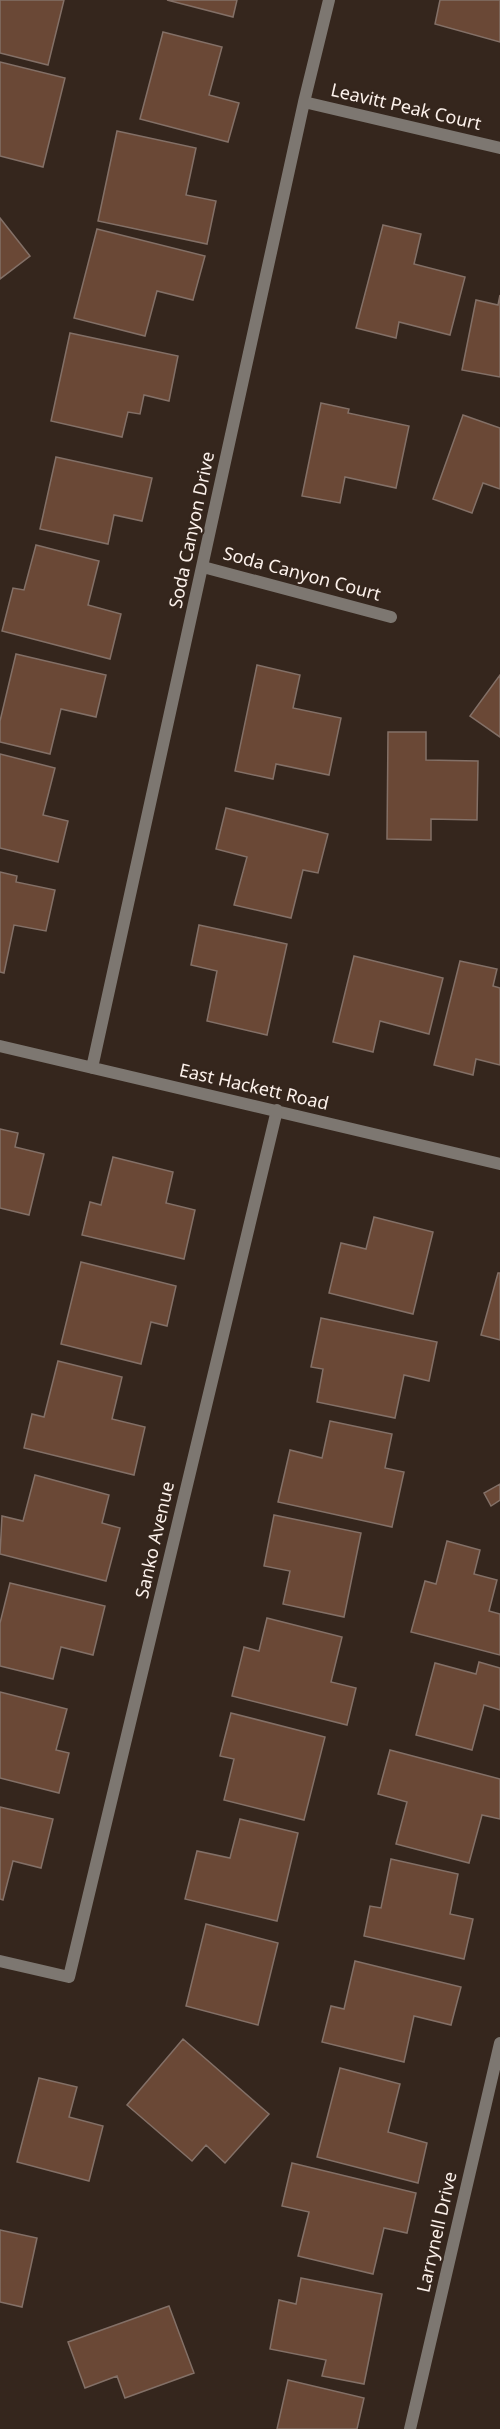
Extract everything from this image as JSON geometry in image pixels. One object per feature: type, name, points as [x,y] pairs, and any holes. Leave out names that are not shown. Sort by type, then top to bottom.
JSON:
[{"type":"street","name":"Soda Canyon Drive","points":[[92,1068],[304,102],[329,0]]},
{"type":"street","name":"Leavitt Peak Court","points":[[304,102],[500,148]]},
{"type":"street","name":"Soda Canyon Court","points":[[203,567],[391,617]]},
{"type":"street","name":"East Hackett Road","points":[[0,1046],[500,1164]]},
{"type":"street","name":"Sanko Avenue","points":[[0,1961],[69,1977],[277,1110]]},
{"type":"street","name":"Larrynell Drive","points":[[410,2429],[500,2046]]},
{"type":"building","points":[[0,0],[64,0],[48,65],[0,53]]},
{"type":"building","points":[[167,0],[237,0],[233,17]]},
{"type":"building","points":[[440,0],[500,0],[500,42],[435,24]]},
{"type":"building","points":[[163,32],[222,47],[209,95],[239,103],[228,142],[140,119]]},
{"type":"building","points":[[0,62],[65,78],[43,167],[0,156]]},
{"type":"building","points":[[117,131],[196,148],[186,195],[216,201],[207,244],[98,221]]},
{"type":"building","points":[[0,218],[30,256],[0,279]]},
{"type":"building","points":[[383,225],[421,234],[414,264],[465,277],[450,335],[399,322],[396,338],[356,328]]},
{"type":"building","points":[[97,229],[205,256],[193,300],[157,291],[145,336],[74,318]]},
{"type":"building","points":[[500,295],[500,377],[462,370],[476,300],[498,305]]},
{"type":"building","points":[[70,333],[178,356],[169,401],[144,395],[140,414],[128,412],[122,437],[51,421]]},
{"type":"building","points":[[321,403],[349,409],[348,413],[409,426],[396,488],[345,477],[340,503],[302,496]]},
{"type":"building","points":[[463,415],[500,428],[500,489],[483,483],[472,513],[433,499]]},
{"type":"building","points":[[56,457],[152,478],[142,521],[114,515],[108,544],[40,529]]},
{"type":"building","points":[[36,545],[99,561],[88,605],[121,614],[110,659],[2,631],[13,588],[24,590]]},
{"type":"building","points":[[16,654],[106,675],[96,717],[61,709],[50,754],[0,742],[0,721]]},
{"type":"building","points":[[257,665],[300,675],[293,708],[341,718],[329,775],[276,764],[273,779],[235,771]]},
{"type":"building","points":[[500,675],[500,737],[470,716]]},
{"type":"building","points":[[388,732],[426,732],[426,760],[478,761],[477,820],[431,819],[431,840],[387,839]]},
{"type":"building","points":[[0,754],[55,768],[43,815],[68,821],[58,862],[0,848]]},
{"type":"building","points":[[226,808],[328,834],[318,873],[303,870],[291,918],[234,905],[247,857],[216,849]]},
{"type":"building","points":[[0,872],[17,876],[16,882],[55,890],[46,931],[14,925],[4,973],[0,972]]},
{"type":"building","points":[[199,925],[287,944],[267,1035],[207,1021],[217,971],[191,965]]},
{"type":"building","points":[[354,956],[443,978],[429,1034],[380,1021],[373,1052],[333,1042]]},
{"type":"building","points":[[460,961],[497,969],[493,986],[500,988],[500,1065],[476,1059],[473,1075],[434,1065]]},
{"type":"building","points":[[0,1129],[18,1133],[15,1147],[44,1154],[29,1215],[0,1208]]},
{"type":"building","points":[[113,1157],[173,1172],[166,1203],[195,1210],[184,1259],[82,1235],[90,1202],[101,1205]]},
{"type":"building","points":[[374,1217],[433,1232],[413,1314],[329,1293],[341,1243],[366,1249]]},
{"type":"building","points":[[81,1262],[176,1286],[167,1326],[151,1322],[141,1364],[61,1344]]},
{"type":"building","points":[[498,1273],[500,1273],[500,1340],[481,1335]]},
{"type":"building","points":[[321,1318],[437,1342],[429,1381],[404,1375],[395,1418],[317,1402],[323,1369],[311,1367]]},
{"type":"building","points":[[58,1361],[122,1377],[112,1419],[145,1427],[134,1475],[24,1448],[32,1414],[44,1417]]},
{"type":"building","points":[[330,1421],[392,1434],[385,1468],[404,1472],[392,1527],[278,1502],[290,1450],[322,1458]]},
{"type":"building","points":[[35,1475],[109,1495],[102,1523],[120,1528],[106,1581],[0,1554],[2,1516],[23,1521]]},
{"type":"building","points":[[500,1484],[500,1500],[491,1506],[484,1493]]},
{"type":"building","points":[[274,1515],[361,1533],[344,1617],[283,1604],[290,1571],[264,1566]]},
{"type":"building","points":[[447,1541],[480,1550],[474,1574],[497,1580],[489,1611],[500,1614],[500,1655],[411,1632],[425,1581],[436,1584]]},
{"type":"building","points":[[10,1583],[105,1606],[93,1655],[61,1647],[53,1679],[0,1666],[0,1623]]},
{"type":"building","points":[[267,1618],[342,1637],[331,1682],[356,1688],[347,1725],[232,1696],[244,1647],[259,1651]]},
{"type":"building","points":[[479,1662],[500,1668],[500,1710],[484,1705],[472,1750],[416,1735],[435,1663],[476,1674]]},
{"type":"building","points":[[0,1692],[67,1709],[56,1750],[69,1753],[59,1793],[0,1778]]},
{"type":"building","points":[[231,1713],[325,1737],[304,1820],[224,1800],[234,1759],[220,1756]]},
{"type":"building","points":[[390,1750],[500,1779],[500,1819],[482,1815],[469,1863],[396,1844],[407,1802],[378,1794]]},
{"type":"building","points":[[0,1807],[53,1819],[41,1868],[13,1861],[3,1900],[0,1899]]},
{"type":"building","points":[[240,1819],[298,1833],[277,1921],[185,1899],[197,1851],[230,1858]]},
{"type":"building","points":[[391,1859],[458,1874],[450,1914],[473,1919],[464,1959],[364,1936],[370,1906],[381,1908]]},
{"type":"building","points":[[206,1924],[278,1943],[258,2025],[186,2006]]},
{"type":"building","points":[[355,1961],[461,1987],[451,2025],[414,2016],[404,2062],[322,2042],[331,2006],[344,2009]]},
{"type":"building","points":[[183,2039],[269,2114],[225,2163],[206,2145],[192,2161],[127,2105]]},
{"type":"building","points":[[340,2068],[400,2084],[388,2132],[427,2143],[418,2183],[317,2157]]},
{"type":"building","points":[[39,2078],[77,2087],[69,2117],[103,2126],[89,2181],[17,2162]]},
{"type":"building","points":[[292,2163],[416,2193],[407,2233],[384,2228],[373,2274],[298,2256],[309,2212],[282,2206]]},
{"type":"building","points":[[0,2230],[37,2238],[22,2307],[0,2302]]},
{"type":"building","points":[[301,2278],[382,2294],[364,2384],[322,2376],[326,2360],[270,2349],[279,2300],[296,2304]]},
{"type":"building","points":[[169,2306],[194,2373],[125,2398],[117,2376],[85,2388],[68,2342]]},
{"type":"building","points":[[288,2380],[364,2398],[357,2429],[277,2429]]}]
